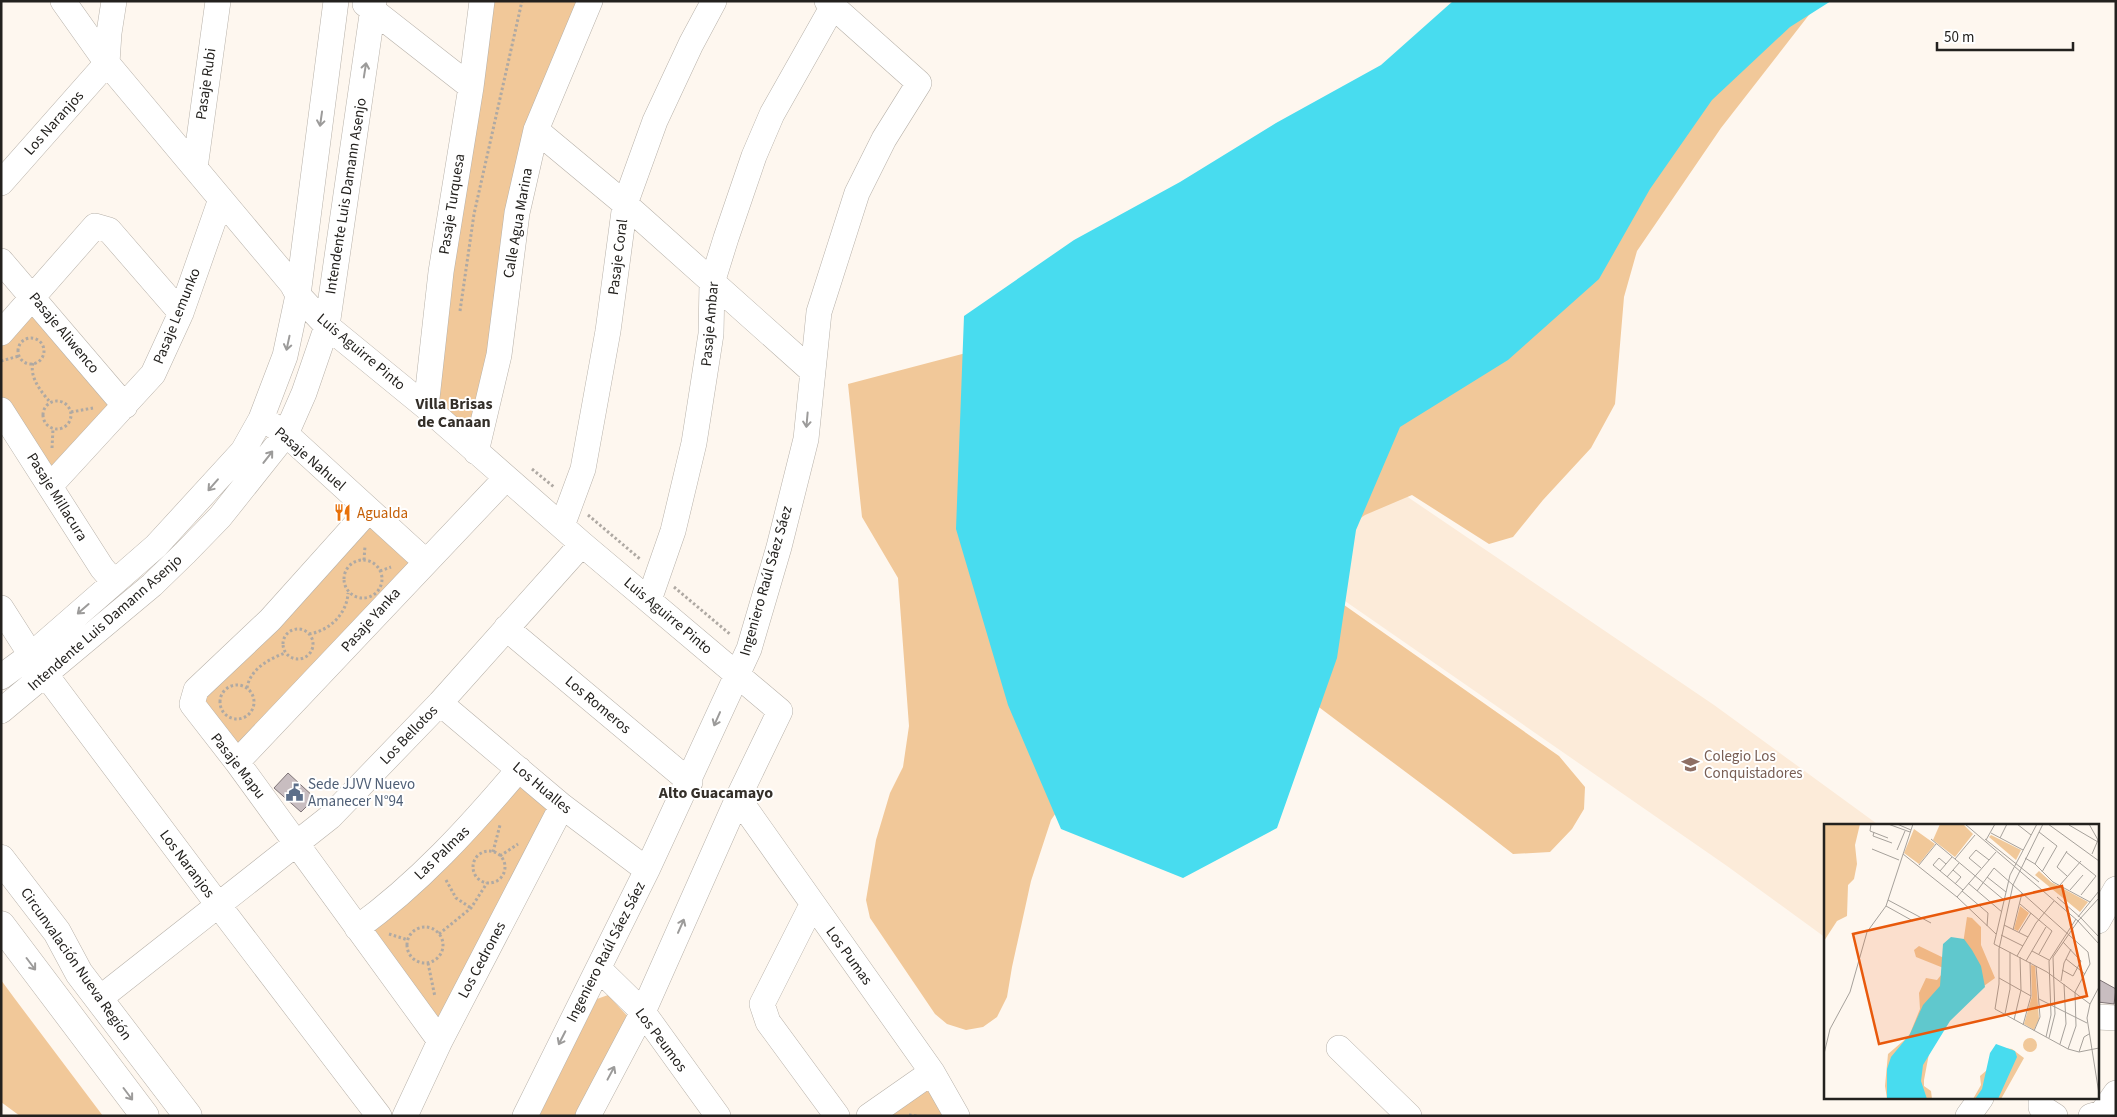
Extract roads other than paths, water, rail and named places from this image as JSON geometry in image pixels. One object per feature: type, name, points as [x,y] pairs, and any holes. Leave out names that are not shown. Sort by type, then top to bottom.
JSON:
[{"type":"main road","name":"Circunvalación Nueva Región","points":[[1,859],[57,932],[79,973],[188,1116]]},
{"type":"main road","points":[[1,925],[145,1116]]},
{"type":"street","name":"Luis Aguirre Pinto","points":[[62,1],[108,63],[292,284],[298,295],[326,326],[426,407],[582,544],[780,711],[738,798]]},
{"type":"street","points":[[108,63],[109,33],[114,1]]},
{"type":"street","name":"Pasaje Rubi","points":[[195,168],[218,1]]},
{"type":"street","name":"Intendente Luis Damann Asenjo","points":[[1,677],[31,655],[156,546],[243,451],[261,419],[285,356],[298,295],[336,1]]},
{"type":"street","name":"Pasaje Turquesa","points":[[426,407],[441,272],[471,87],[482,1]]},
{"type":"street","name":"Calle Agua Marina","points":[[476,452],[498,355],[517,213],[536,130],[590,1]]},
{"type":"street","name":"Pasaje Coral","points":[[562,526],[583,469],[608,331],[625,204],[655,121],[687,52],[714,1]]},
{"type":"street","name":"Ingeniero Raúl Sáez Sáez","points":[[524,1116],[648,870],[690,782],[748,649],[779,547],[806,439],[819,312],[857,193],[884,139],[919,82],[830,4]]},
{"type":"street","name":"Pasaje Ambar","points":[[649,600],[659,575],[675,522],[694,443],[711,334],[712,283],[754,156],[830,4]]},
{"type":"street","points":[[370,5],[471,87]]},
{"type":"street","name":"Intendente Luis Damann Asenjo","points":[[1,711],[152,585],[209,529],[286,434],[308,384],[326,326],[370,5]]},
{"type":"street","name":"Los Naranjos","points":[[1,183],[108,63]]},
{"type":"street","points":[[536,130],[625,204],[812,371]]},
{"type":"street","name":"Pasaje Lemunko","points":[[50,486],[153,374],[181,313],[221,199]]},
{"type":"street","points":[[1,333],[95,226],[109,230],[181,313]]},
{"type":"street","name":"Pasaje Aliwenco","points":[[1,261],[125,406]]},
{"type":"street","name":"Pasaje Millacura","points":[[1,410],[102,568],[114,582]]},
{"type":"street","name":"Pasaje Nahuel","points":[[261,419],[286,434],[368,511],[425,561]]},
{"type":"street","name":"Pasaje Yanka","points":[[237,762],[425,561],[506,478]]},
{"type":"street","name":"Pasaje Mapu","points":[[368,511],[270,620],[196,690],[192,704],[237,762],[440,1041]]},
{"type":"street","name":"Los Bellotos","points":[[99,999],[219,906],[330,816],[440,703],[582,544]]},
{"type":"street","name":"Los Naranjos","points":[[1,608],[31,655],[379,1116]]},
{"type":"street","name":"Los Romeros","points":[[506,628],[690,782]]},
{"type":"street","name":"Los Hualles","points":[[440,703],[562,806],[648,870]]},
{"type":"street","name":"Las Palmas","points":[[357,928],[392,902],[444,852],[474,822],[519,769]]},
{"type":"street","points":[[590,1115],[642,1012],[738,798]]},
{"type":"street","name":"Los Pumas","points":[[738,798],[932,1072],[957,1116]]},
{"type":"street","name":"Los Cedrones","points":[[405,1116],[440,1041],[562,806]]},
{"type":"street","points":[[2100,917],[2116,889]]},
{"type":"street","points":[[812,905],[762,1004],[768,1022],[837,1116]]},
{"type":"street","name":"Los Peumos","points":[[599,969],[642,1012],[718,1116]]},
{"type":"street","points":[[2100,1017],[2116,1018]]},
{"type":"street","points":[[1339,1048],[1409,1116]]},
{"type":"street","points":[[868,1116],[932,1072]]},
{"type":"street","points":[[2092,1116],[2102,1113],[2116,1093]]},
{"type":"street","points":[[1968,1116],[1980,1100]]},
{"type":"street","points":[[2041,1100],[2041,1107],[2055,1116]]},
{"type":"water","points":[[1453,1],[1831,1],[1790,27],[1712,100],[1650,189],[1599,279],[1508,360],[1400,427],[1356,530],[1337,658],[1277,828],[1183,878],[1061,829],[1008,705],[956,529],[964,316],[1074,240],[1180,182],[1276,123],[1381,65]]},
{"type":"place","name":"Agualda","points":[[343,513]]},
{"type":"place","name":"Colegio Los Conquistadores","points":[[1690,765]]},
{"type":"place","name":"Sede JJVV Nuevo Amanecer N°94","points":[[294,793]]},
{"type":"district","name":"Villa Brisas de Canaan","points":[[454,413]]},
{"type":"district","name":"Alto Guacamayo","points":[[716,793]]}]
